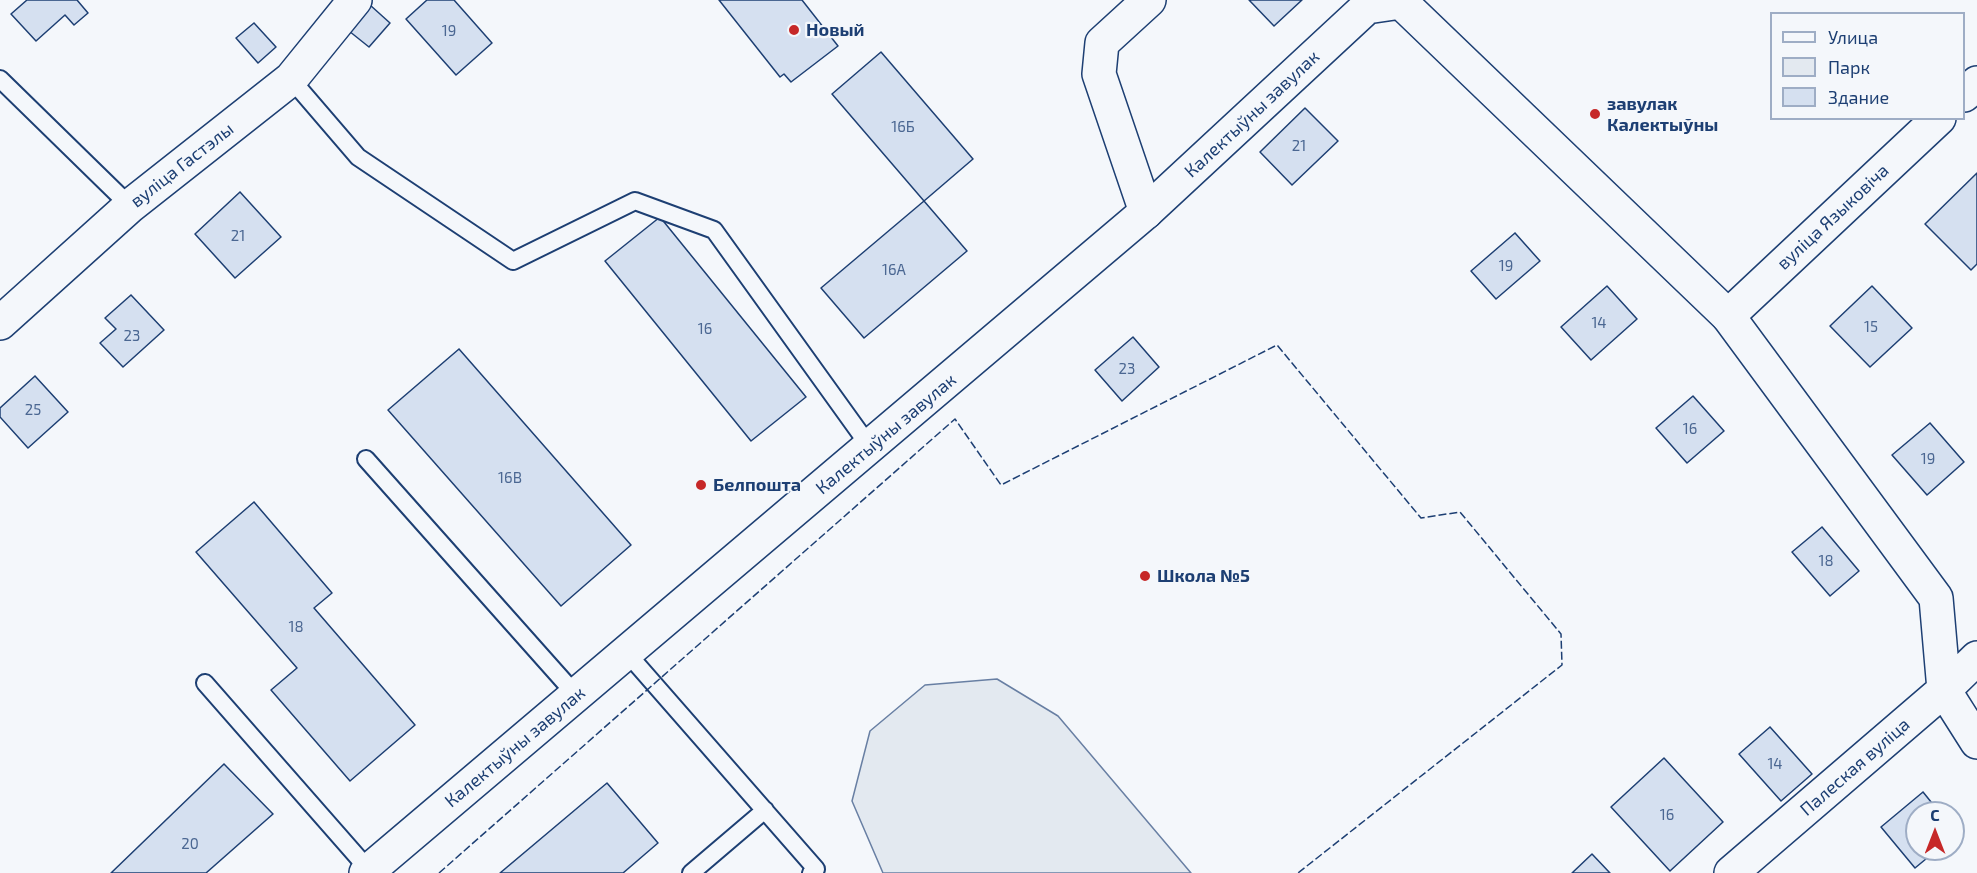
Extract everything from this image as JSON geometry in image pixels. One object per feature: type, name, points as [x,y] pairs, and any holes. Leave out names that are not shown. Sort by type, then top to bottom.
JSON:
[{"type":"street","name":"вуліца Гастэлы","points":[[0,323],[130,206],[291,79],[355,0]]},
{"type":"street","points":[[1146,212],[1099,74],[1102,43],[1149,0]]},
{"type":"street","points":[[1402,1],[1728,316],[1935,598],[1944,690],[1977,742]]},
{"type":"street","name":"Калектыўны завулак","points":[[367,872],[1146,212],[1367,7],[1402,1]]},
{"type":"street","points":[[1965,94],[1977,83]]},
{"type":"street","name":"вуліца Языковіча","points":[[1728,316],[1937,120]]},
{"type":"street","name":"Палеская вуліца","points":[[1731,873],[1944,690],[1977,658]]},
{"type":"lane","points":[[0,79],[130,206]]},
{"type":"lane","points":[[291,79],[358,157],[513,261],[635,201],[714,230],[870,447]]},
{"type":"lane","points":[[366,459],[576,695]]},
{"type":"lane","points":[[627,653],[816,869],[812,873]]},
{"type":"lane","points":[[205,683],[367,872]]},
{"type":"lane","points":[[691,873],[765,810]]},
{"type":"green space","points":[[997,679],[1058,716],[1191,873],[883,873],[852,801],[870,731],[925,685]]},
{"type":"building","points":[[27,0],[77,0],[88,13],[74,25],[65,15],[36,41],[11,14]]},
{"type":"building","points":[[427,0],[454,0],[492,43],[456,75],[406,19]]},
{"type":"building","points":[[719,0],[802,0],[838,46],[791,82],[784,74],[780,77]]},
{"type":"building","points":[[1249,0],[1302,0],[1274,26]]},
{"type":"building","points":[[370,5],[390,23],[369,47],[349,31]]},
{"type":"building","points":[[254,23],[276,47],[258,63],[236,38]]},
{"type":"building","points":[[881,52],[973,159],[924,201],[832,94]]},
{"type":"building","points":[[1305,108],[1338,141],[1292,185],[1260,152]]},
{"type":"building","points":[[1977,173],[1977,264],[1971,270],[1925,224]]},
{"type":"building","points":[[240,192],[281,237],[235,278],[195,234]]},
{"type":"building","points":[[924,201],[967,251],[864,338],[821,288]]},
{"type":"building","points":[[660,217],[806,397],[751,441],[605,261]]},
{"type":"building","points":[[1515,233],[1540,261],[1496,299],[1471,271]]},
{"type":"building","points":[[1607,286],[1637,319],[1591,360],[1561,327]]},
{"type":"building","points":[[1872,286],[1912,328],[1870,367],[1830,326]]},
{"type":"building","points":[[131,295],[164,330],[123,367],[100,343],[116,329],[105,318]]},
{"type":"building","points":[[1133,337],[1159,367],[1122,401],[1095,370]]},
{"type":"building","points":[[459,349],[631,545],[561,606],[388,410]]},
{"type":"building","points":[[35,376],[68,412],[28,448],[0,417],[0,408]]},
{"type":"building","points":[[1693,396],[1724,431],[1687,463],[1656,428]]},
{"type":"building","points":[[1930,423],[1964,462],[1927,495],[1892,455]]},
{"type":"building","points":[[254,502],[332,593],[314,608],[415,725],[350,781],[271,690],[297,668],[196,552]]},
{"type":"building","points":[[1822,527],[1859,571],[1830,596],[1792,552]]},
{"type":"building","points":[[1770,727],[1812,774],[1781,801],[1739,754]]},
{"type":"building","points":[[1664,758],[1723,822],[1670,871],[1611,807]]},
{"type":"building","points":[[224,764],[273,814],[206,873],[111,873]]},
{"type":"building","points":[[607,783],[658,843],[623,873],[500,873]]},
{"type":"building","points":[[1923,792],[1930,801],[1912,801]]},
{"type":"building","points":[[1905,807],[1905,856],[1881,827]]},
{"type":"building","points":[[1592,854],[1610,873],[1572,873]]},
{"type":"building","points":[[1909,861],[1923,861],[1915,868]]},
{"type":"fence","points":[[439,873],[955,419],[1001,485],[1277,345],[1421,518],[1460,512],[1561,634],[1562,665],[1298,873]]},
{"type":"place","name":"Новый","points":[[794,30]]},
{"type":"place","name":"завулак Калектыўны","points":[[1595,114]]},
{"type":"place","name":"Белпошта","points":[[701,485]]},
{"type":"place","name":"Школа №5","points":[[1145,576]]}]
